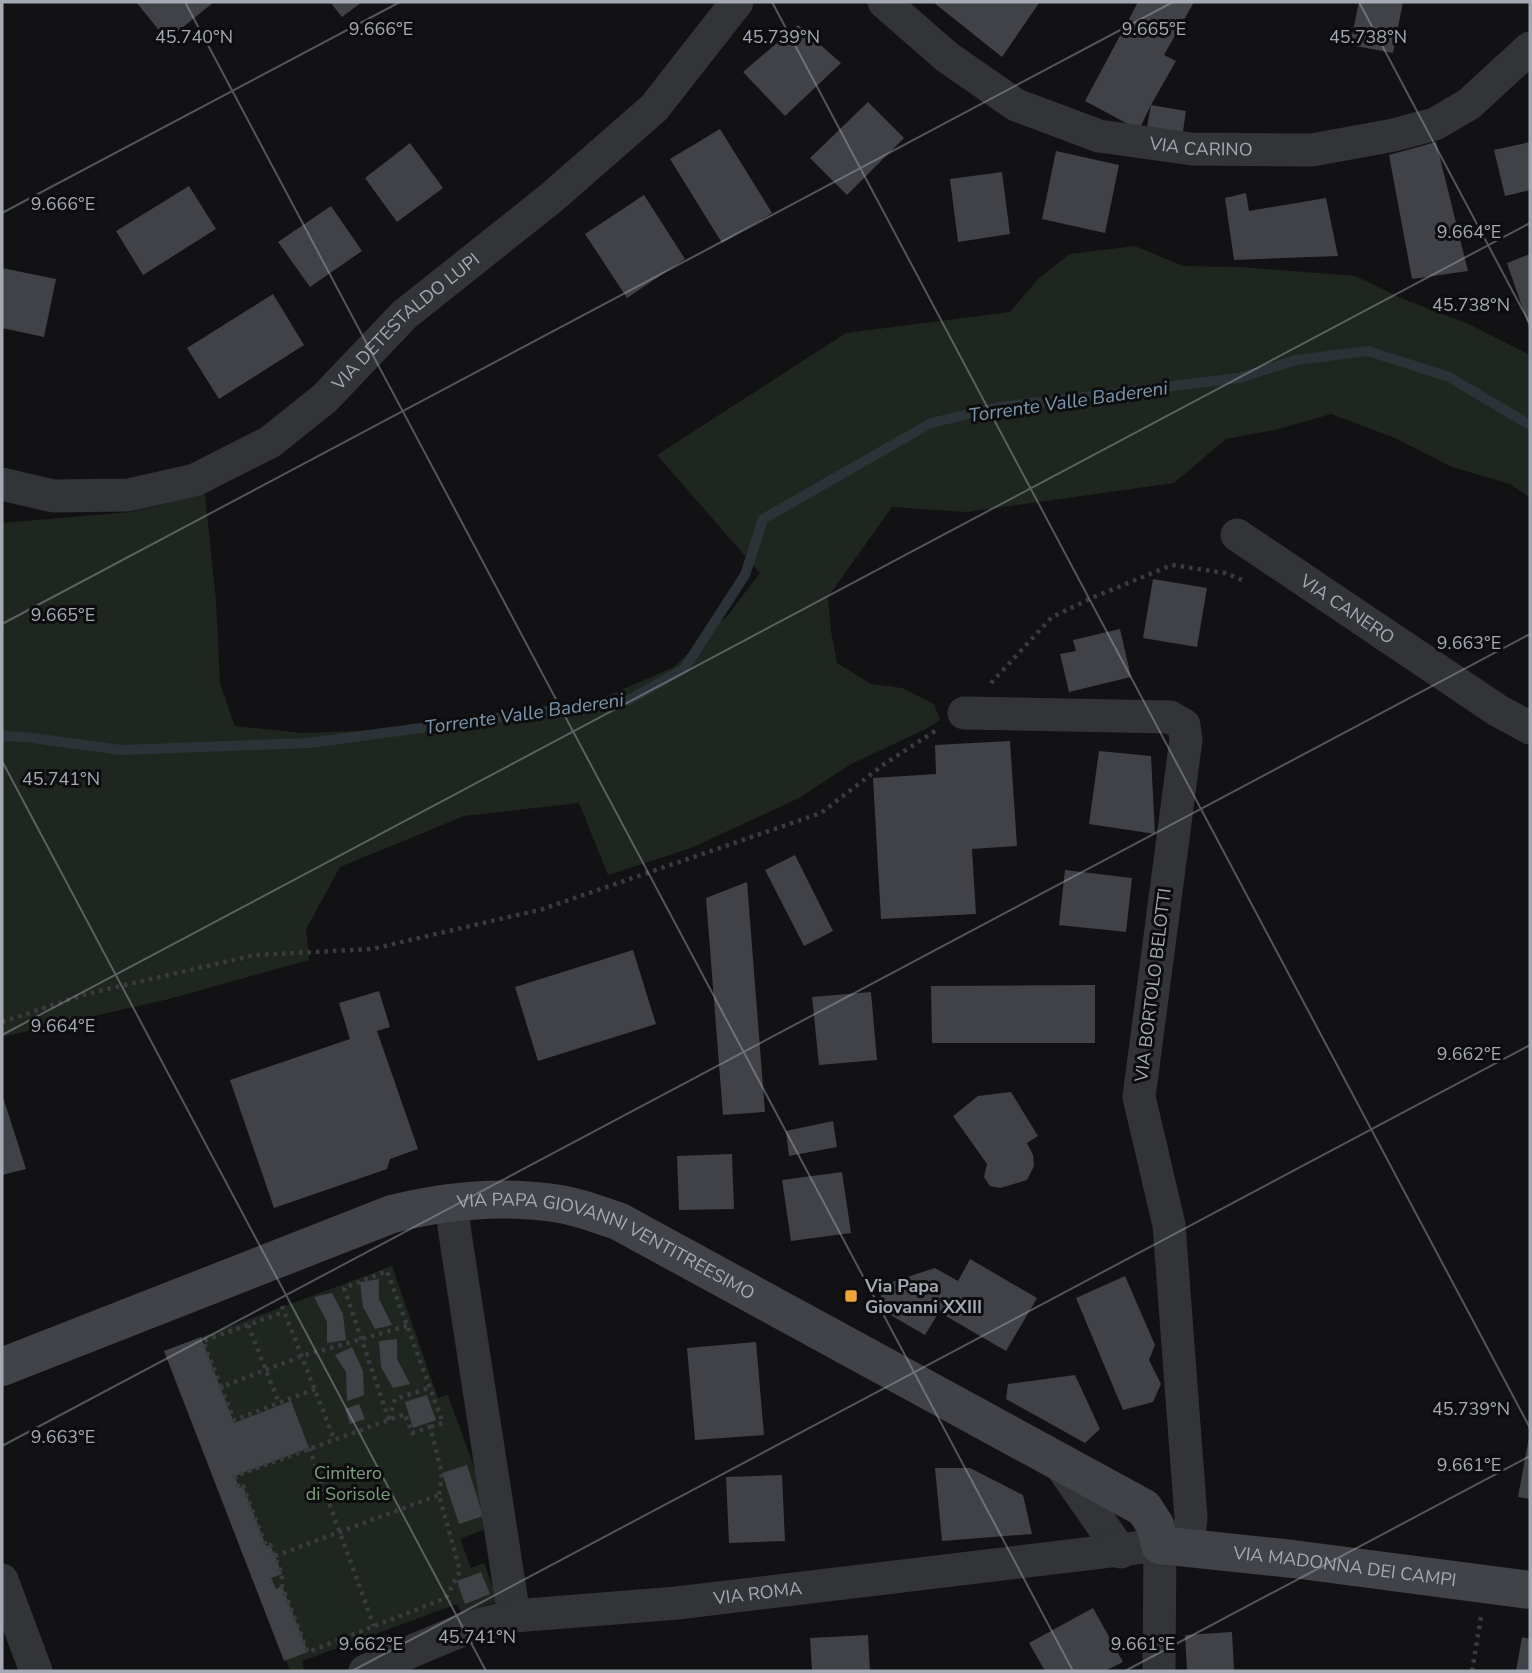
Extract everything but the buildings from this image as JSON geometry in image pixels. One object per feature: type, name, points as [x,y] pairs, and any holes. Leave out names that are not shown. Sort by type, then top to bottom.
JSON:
[{"type":"street","name":"VIA DETESTALDO LUPI","points":[[2,484],[52,496],[128,495],[195,480],[270,442],[325,398],[404,315],[551,198],[654,108],[737,2]]},
{"type":"street","name":"VIA CARINO","points":[[884,2],[947,57],[1016,105],[1100,136],[1192,149],[1312,150],[1394,135],[1435,124],[1469,104],[1530,48]]},
{"type":"street","name":"VIA CANERO","points":[[1237,535],[1497,710],[1530,728]]},
{"type":"street","name":"VIA BORTOLO BELOTTI","points":[[964,713],[1170,717],[1184,725],[1186,739],[1139,1097],[1169,1225],[1191,1518],[1174,1547]]},
{"type":"street","name":"VIA PAPA GIOVANNI VENTITREESIMO","points":[[2,1367],[392,1214],[426,1205],[482,1200],[561,1204],[618,1221],[1144,1508],[1174,1547]]},
{"type":"street","points":[[453,1203],[453,1227],[514,1616]]},
{"type":"street","points":[[1057,1460],[1121,1552]]},
{"type":"street","name":"VIA ROMA","points":[[365,1671],[467,1628],[514,1616],[677,1603],[1174,1547]]},
{"type":"street","name":"VIA MADONNA DEI CAMPI","points":[[1174,1547],[1293,1559],[1530,1590]]},
{"type":"street","points":[[1159,1671],[1174,1547]]},
{"type":"street","points":[[2,1580],[36,1671]]},
{"type":"path","points":[[2,1022],[86,994],[255,955],[372,949],[543,909],[821,813],[883,765],[964,713],[1052,617],[1172,565],[1225,573],[1248,582]]},
{"type":"path","points":[[389,1420],[344,1288],[387,1271],[443,1423],[430,1427],[412,1433],[405,1414],[389,1420],[309,1448],[235,1476],[239,1488],[243,1486],[267,1546],[270,1545],[275,1556],[282,1574],[282,1586],[308,1652],[446,1598],[460,1571],[439,1495],[442,1473],[430,1427]]},
{"type":"path","points":[[315,1389],[234,1420],[202,1341],[283,1309],[315,1389],[334,1439]]},
{"type":"path","points":[[248,1325],[279,1403]]},
{"type":"path","points":[[221,1387],[302,1356],[407,1326]]},
{"type":"path","points":[[389,1420],[396,1399],[429,1388]]},
{"type":"path","points":[[309,1448],[374,1626]]},
{"type":"path","points":[[275,1556],[439,1495]]},
{"type":"path","points":[[1472,1671],[1487,1585]]},
{"type":"green space","points":[[1135,246],[1183,266],[1242,267],[1355,276],[1403,299],[1469,324],[1530,355],[1530,498],[1510,484],[1452,467],[1395,438],[1331,414],[1279,429],[1226,439],[1174,483],[967,512],[892,507],[828,597],[831,631],[837,663],[871,684],[902,688],[934,704],[940,720],[926,729],[851,764],[799,798],[691,848],[608,875],[579,803],[464,816],[340,867],[306,929],[309,960],[169,999],[2,1037],[2,523],[131,512],[205,494],[216,601],[220,684],[235,726],[302,733],[402,729],[504,720],[584,706],[674,667],[728,615],[760,573],[657,455],[846,333],[1010,312],[1039,278],[1070,254]]},
{"type":"green space","name":"Cimitero di Sorisole","points":[[392,1266],[438,1398],[448,1395],[495,1525],[460,1539],[471,1568],[484,1563],[498,1601],[462,1614],[457,1604],[302,1661],[304,1670],[290,1671],[164,1351]]},
{"type":"waterway","name":"Torrente Valle Badereni","points":[[2,736],[121,750],[309,743],[629,700],[684,669],[745,575],[763,519],[931,423],[999,407],[1239,378],[1296,360],[1368,351],[1449,377],[1530,425]]},
{"type":"place","name":"Via Papa Giovanni XXIII","points":[[851,1296]]}]
